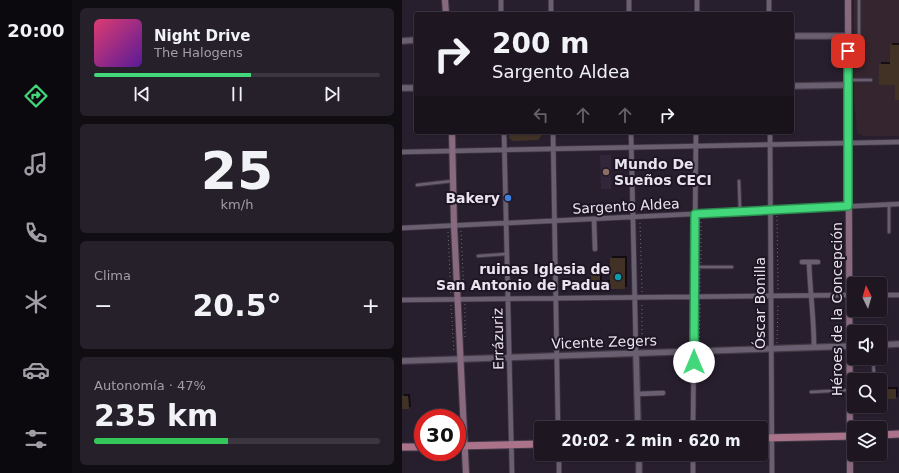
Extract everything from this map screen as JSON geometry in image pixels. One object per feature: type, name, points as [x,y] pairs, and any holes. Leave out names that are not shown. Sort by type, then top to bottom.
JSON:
[{"type":"main road","points":[[445,0],[446,12]]},
{"type":"main road","name":"Héroes de la Concepción","points":[[848,0],[848,206],[850,277]]},
{"type":"main road","points":[[452,134],[452,181],[458,300],[461,409]]},
{"type":"main road","points":[[887,435],[899,434]]},
{"type":"main road","points":[[771,438],[847,436]]},
{"type":"main road","points":[[466,446],[534,444]]},
{"type":"main road","points":[[402,447],[414,447]]},
{"type":"main road","points":[[464,461],[466,473]]},
{"type":"main road","name":"Héroes de la Concepción","points":[[850,473],[851,461]]},
{"type":"street","points":[[501,0],[501,12]]},
{"type":"street","points":[[551,0],[551,12]]},
{"type":"street","points":[[628,0],[629,12]]},
{"type":"street","points":[[697,0],[697,12]]},
{"type":"street","points":[[769,0],[769,12]]},
{"type":"street","points":[[794,36],[848,36]]},
{"type":"street","points":[[402,41],[414,40]]},
{"type":"street","points":[[794,86],[848,82]]},
{"type":"street","points":[[402,88],[414,88]]},
{"type":"street","name":"Errázuriz","points":[[504,134],[512,473]]},
{"type":"street","points":[[553,134],[558,421]]},
{"type":"street","points":[[631,134],[635,299],[640,353],[637,394],[638,421]]},
{"type":"street","points":[[693,421],[696,134]]},
{"type":"street","name":"Óscar Bonilla","points":[[770,134],[772,473]]},
{"type":"street","points":[[402,152],[899,142]]},
{"type":"street","name":"Sargento Aldea","points":[[402,228],[899,204]]},
{"type":"street","points":[[594,219],[595,249]]},
{"type":"street","points":[[802,262],[818,262]]},
{"type":"street","points":[[809,262],[814,347]]},
{"type":"street","points":[[887,295],[899,294]]},
{"type":"street","points":[[402,300],[556,300],[847,295]]},
{"type":"street","points":[[887,345],[899,344]]},
{"type":"street","name":"Vicente Zegers","points":[[402,361],[847,346]]},
{"type":"street","points":[[637,394],[663,393]]},
{"type":"street","points":[[559,461],[559,473]]},
{"type":"street","points":[[638,461],[639,473]]},
{"type":"street","points":[[693,461],[693,473]]},
{"type":"lane","points":[[859,0],[861,63]]},
{"type":"lane","points":[[848,36],[859,37]]},
{"type":"lane","points":[[848,82],[871,80]]},
{"type":"lane","points":[[417,185],[452,181]]},
{"type":"lane","points":[[739,181],[740,211]]},
{"type":"lane","points":[[889,204],[889,232]]},
{"type":"lane","points":[[478,256],[507,254]]},
{"type":"lane","points":[[694,267],[732,267]]},
{"type":"lane","points":[[811,392],[847,390]]},
{"type":"path","points":[[777,216],[778,290]]},
{"type":"path","points":[[700,292],[701,220]]},
{"type":"path","points":[[640,223],[642,292]]},
{"type":"path","points":[[454,354],[461,231]]},
{"type":"path","points":[[448,232],[466,346]]},
{"type":"path","points":[[776,343],[778,303]]},
{"type":"path","points":[[700,304],[700,346]]},
{"type":"path","points":[[640,353],[642,305]]},
{"type":"shaded area","points":[[854,0],[899,0],[899,136],[863,136],[857,133],[854,96]]},
{"type":"shaded area","name":"Mundo De Sueños CECI","points":[[600,155],[611,155],[611,189],[601,189]]},
{"type":"building","points":[[890,45],[899,45],[899,100],[895,100],[895,85],[879,85],[879,64],[890,64]]},
{"type":"building","points":[[509,134],[542,134],[538,140],[513,141],[509,138]]},
{"type":"building","points":[[610,258],[625,258],[625,289],[591,289],[591,268],[610,268]],"holes":[[[600,273],[610,273],[610,282],[600,282]]]},
{"type":"building","points":[[887,389],[896,389],[896,399],[887,399]]},
{"type":"building","points":[[402,396],[408,396],[409,409],[402,409]]},
{"type":"place","name":"Mundo De Sueños CECI","points":[[606,172]]},
{"type":"place","name":"Bakery","points":[[508,198]]},
{"type":"place","name":"ruinas Iglesia de San Antonio de Padua","points":[[618,277]]},
{"type":"route","points":[[694,362],[695,214],[848,206],[848,51]]}]
